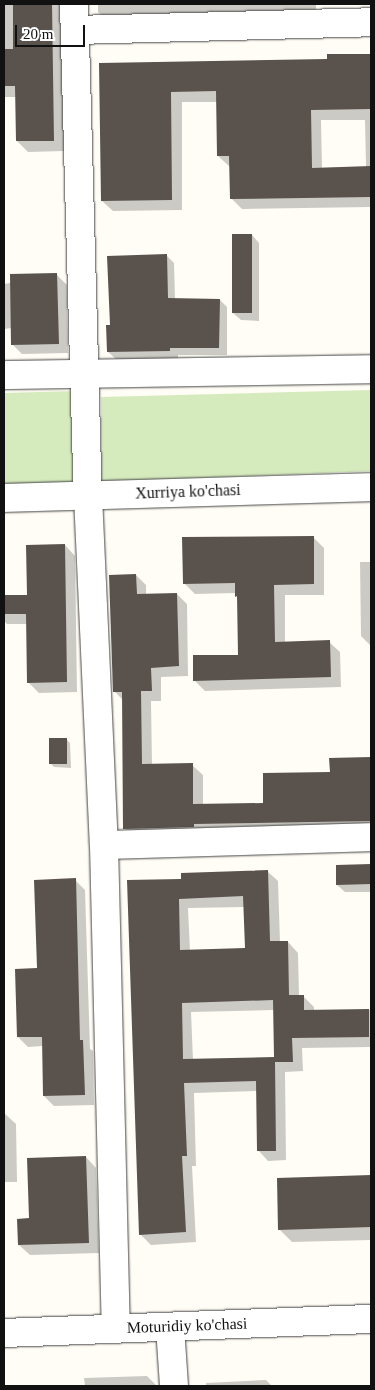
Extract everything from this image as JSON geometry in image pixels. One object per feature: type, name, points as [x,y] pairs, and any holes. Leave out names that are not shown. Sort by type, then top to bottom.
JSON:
[{"type":"street","points":[[116,1328],[104,844],[88,496],[86,375],[74,17],[371,22]]},
{"type":"street","points":[[4,375],[371,369]]},
{"type":"street","name":"Xurriya ko'chasi","points":[[4,498],[371,487]]},
{"type":"street","points":[[104,844],[371,837]]},
{"type":"street","name":"Moturidiy ko'chasi","points":[[4,1333],[371,1319]]},
{"type":"street","points":[[170,1327],[174,1386]]},
{"type":"green space","points":[[371,390],[371,471],[101,482],[101,397]]},
{"type":"green space","points":[[77,391],[79,483],[4,485],[4,393]]},
{"type":"building","points":[[13,4],[52,4],[54,141],[16,141],[15,86],[4,86],[4,49],[13,49]]},
{"type":"building","points":[[327,54],[371,54],[371,109],[311,110],[312,168],[371,166],[371,197],[230,199],[229,156],[217,156],[216,91],[171,92],[172,200],[101,201],[99,63],[327,59]]},
{"type":"building","points":[[232,234],[252,234],[252,313],[232,313]]},
{"type":"building","points":[[167,254],[168,298],[220,299],[219,348],[170,348],[170,351],[107,352],[106,325],[110,325],[107,256]]},
{"type":"building","points":[[57,273],[59,344],[11,345],[10,274]]},
{"type":"building","points":[[314,536],[314,584],[274,585],[275,642],[330,640],[331,677],[193,681],[193,655],[238,655],[237,596],[235,597],[235,583],[183,584],[182,537]]},
{"type":"building","points":[[65,544],[67,682],[27,683],[26,614],[4,614],[4,595],[27,595],[26,545]]},
{"type":"building","points":[[136,574],[137,594],[177,593],[179,666],[151,668],[152,691],[141,691],[142,764],[193,763],[193,804],[263,803],[263,773],[330,772],[329,758],[371,757],[371,821],[194,824],[194,827],[123,829],[122,692],[113,692],[109,575]]},
{"type":"building","points":[[49,738],[67,738],[67,764],[49,764]]},
{"type":"building","points":[[371,864],[371,884],[336,885],[336,865]]},
{"type":"building","points":[[268,870],[270,941],[288,941],[289,995],[304,995],[304,1010],[369,1009],[369,1037],[292,1038],[293,1062],[275,1062],[276,1151],[257,1151],[256,1081],[184,1083],[187,1156],[182,1156],[186,1232],[139,1235],[127,880],[181,879],[181,873]],"holes":[[[243,896],[245,948],[180,950],[179,899]],[[273,1000],[274,1057],[183,1059],[182,1003]]]},
{"type":"building","points":[[76,878],[80,1040],[83,1040],[85,1095],[43,1096],[42,1037],[17,1037],[15,969],[37,968],[34,880]]},
{"type":"building","points":[[86,1156],[89,1243],[18,1245],[17,1219],[29,1218],[27,1158]]},
{"type":"building","points":[[371,1175],[371,1227],[278,1230],[277,1178]]}]
